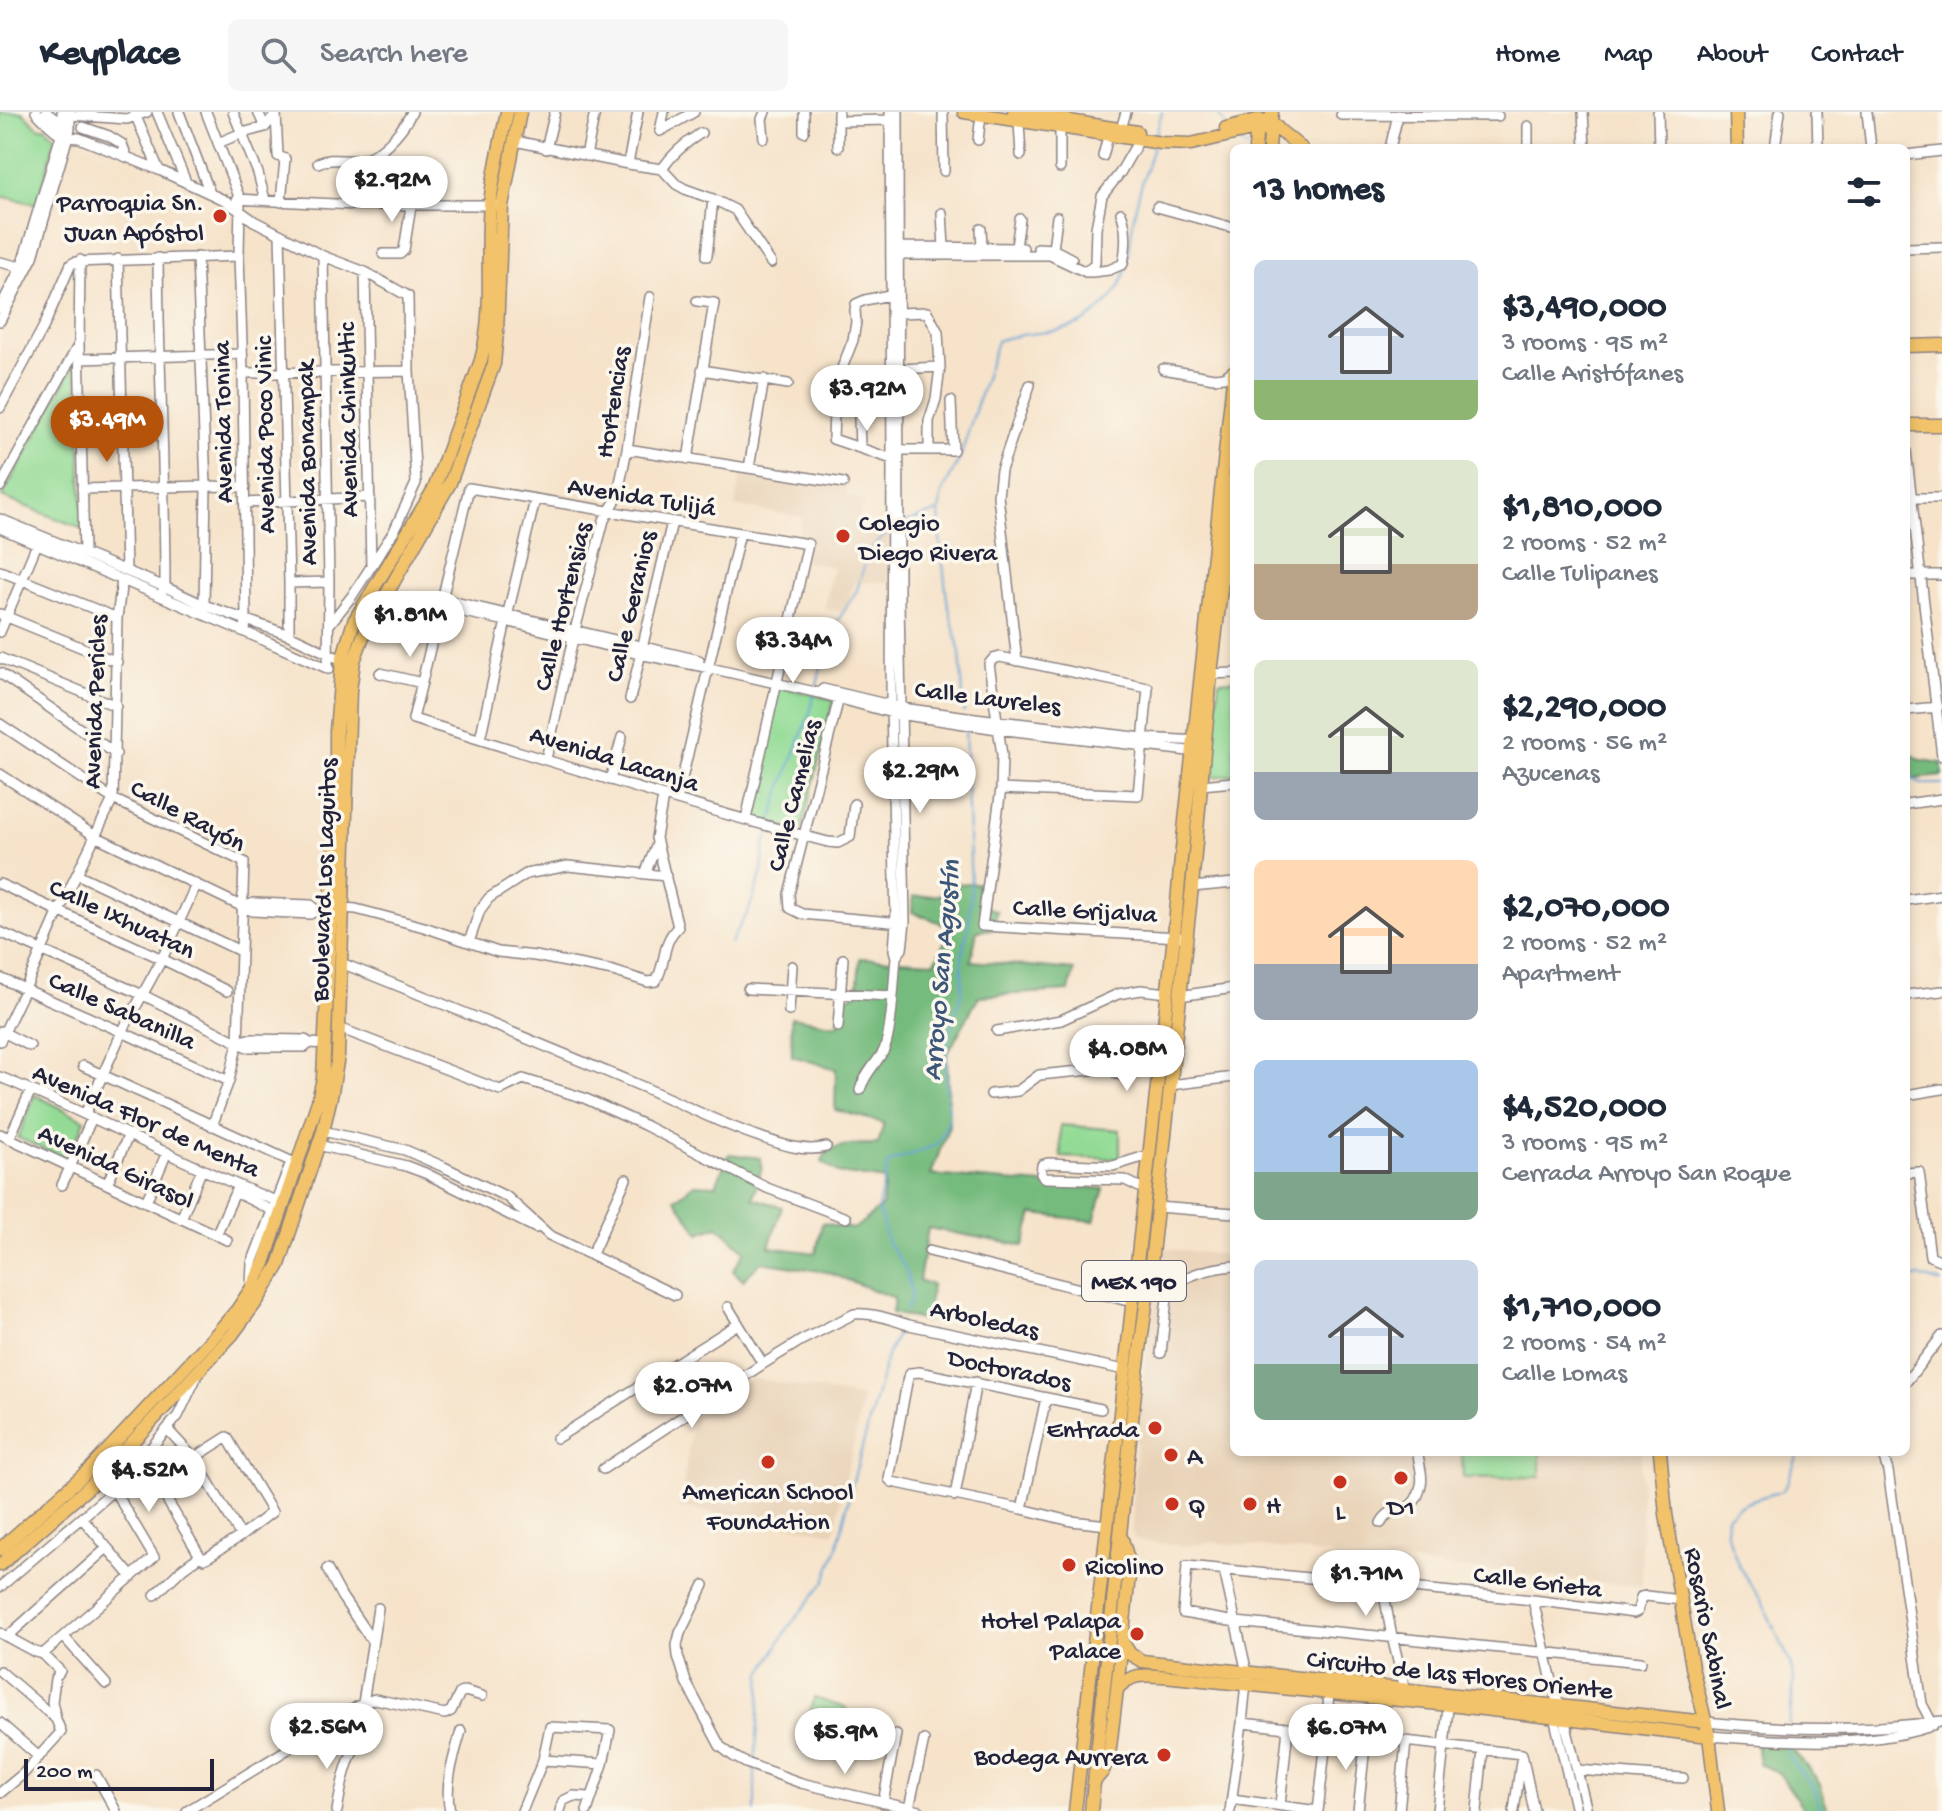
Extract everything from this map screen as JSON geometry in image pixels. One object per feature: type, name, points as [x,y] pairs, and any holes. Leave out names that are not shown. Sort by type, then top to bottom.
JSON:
[{"type":"main road","name":"Boulevard Los Laguitos","points":[[0,1565],[99,1478],[199,1372],[232,1335],[279,1265],[323,1131],[338,1056],[341,963],[337,909],[334,672],[342,660],[354,621],[437,484],[472,389],[486,342],[496,206],[507,112]]},
{"type":"main road","name":"Boulevard Los Laguitos","points":[[0,1549],[91,1468],[219,1331],[251,1289],[264,1263],[323,1078],[354,661],[364,634],[450,483],[494,364],[497,333],[496,206],[520,112]]},
{"type":"main road","points":[[964,112],[1121,129],[1151,139]]},
{"type":"main road","points":[[1736,112],[1737,144]]},
{"type":"main road","points":[[1017,117],[1108,136],[1191,144],[1239,128],[1255,127],[1272,130],[1295,144]]},
{"type":"main road","points":[[1910,346],[1942,345]]},
{"type":"main road","name":"MEX 190","points":[[1180,937],[1192,887],[1201,785],[1199,747],[1230,414]]},
{"type":"main road","points":[[1910,425],[1942,425]]},
{"type":"main road","name":"MEX 190","points":[[1091,1811],[1120,1532],[1113,1520],[1132,1302],[1160,1066],[1180,937],[1181,858],[1228,579],[1230,546]]},
{"type":"main road","points":[[389,562],[398,573]]},
{"type":"main road","name":"MEX 190","points":[[1075,1811],[1157,1207],[1170,1085],[1173,994]]},
{"type":"main road","name":"Rosario Sabinal","points":[[1660,1456],[1666,1514],[1692,1667],[1709,1736],[1718,1811]]},
{"type":"main road","points":[[1094,1782],[1109,1756],[1130,1566],[1120,1532]]},
{"type":"main road","points":[[1122,1641],[1135,1659],[1246,1679],[1557,1709],[1709,1736]]},
{"type":"main road","points":[[1117,1689],[1128,1679],[1141,1675],[1246,1679]]},
{"type":"main road","name":"Circuito de las Flores Oriente","points":[[1329,1688],[1405,1689],[1449,1699]]},
{"type":"main road","name":"Circuito de las Flores Oriente","points":[[1557,1709],[1706,1722]]},
{"type":"street","points":[[36,112],[65,132],[210,193],[280,234],[323,256],[365,272],[408,296],[416,483],[394,531],[352,596],[329,625]]},
{"type":"street","points":[[46,112],[65,132]]},
{"type":"street","points":[[0,321],[33,257],[65,132],[67,113],[116,115],[147,112]]},
{"type":"street","points":[[157,112],[186,182]]},
{"type":"street","points":[[179,112],[210,193]]},
{"type":"street","points":[[206,112],[240,199]]},
{"type":"street","points":[[233,112],[258,173],[265,200]]},
{"type":"street","points":[[258,112],[265,127]]},
{"type":"street","points":[[318,163],[325,159],[360,160],[387,145],[412,112]]},
{"type":"street","points":[[546,149],[555,112]]},
{"type":"street","points":[[586,156],[595,112]]},
{"type":"street","points":[[628,164],[638,112]]},
{"type":"street","points":[[664,112],[660,131],[694,112]]},
{"type":"street","points":[[764,138],[762,119],[765,112]]},
{"type":"street","points":[[804,112],[804,132]]},
{"type":"street","points":[[943,112],[944,171]]},
{"type":"street","points":[[1121,129],[1126,112]]},
{"type":"street","points":[[1583,112],[1585,144]]},
{"type":"street","points":[[1658,112],[1659,144]]},
{"type":"street","points":[[1776,144],[1780,112]]},
{"type":"street","points":[[1817,112],[1818,144]]},
{"type":"street","points":[[1867,112],[1871,144]]},
{"type":"street","points":[[135,114],[159,170]]},
{"type":"street","points":[[218,143],[265,127],[276,114],[278,156],[285,159],[281,202]]},
{"type":"street","points":[[838,147],[838,116],[892,115],[899,450],[895,524],[899,601],[897,710],[902,949],[896,957],[887,1038],[883,1051],[863,1080],[860,1090]]},
{"type":"street","points":[[978,140],[981,115]]},
{"type":"street","points":[[1341,115],[1498,116]]},
{"type":"street","points":[[1391,144],[1398,115]]},
{"type":"street","points":[[1017,117],[1021,155]]},
{"type":"street","points":[[1528,126],[1528,144]]},
{"type":"street","points":[[83,127],[122,144],[127,157]]},
{"type":"street","points":[[1060,128],[1060,168]]},
{"type":"street","points":[[0,308],[21,267],[65,132]]},
{"type":"street","points":[[662,169],[673,154],[701,133]]},
{"type":"street","points":[[1103,156],[1108,136]]},
{"type":"street","points":[[1089,271],[1095,263],[1096,228],[1102,196],[1151,139]]},
{"type":"street","points":[[515,141],[662,169],[676,184],[735,210],[771,263]]},
{"type":"street","points":[[1910,155],[1942,151]]},
{"type":"street","points":[[355,205],[360,160]]},
{"type":"street","name":"Avenida Tonina","points":[[240,199],[245,632]]},
{"type":"street","points":[[707,256],[713,199]]},
{"type":"street","points":[[226,201],[496,206]]},
{"type":"street","points":[[383,254],[400,254],[404,250],[411,206]]},
{"type":"street","points":[[1157,207],[1230,227]]},
{"type":"street","points":[[942,213],[944,247]]},
{"type":"street","points":[[899,251],[944,247],[965,250],[982,246],[1016,247],[1050,255],[1089,271],[1109,270],[1123,264],[1126,249],[1121,213]]},
{"type":"street","points":[[1053,249],[1057,217]]},
{"type":"street","points":[[1016,247],[1020,219]]},
{"type":"street","points":[[894,220],[899,251],[895,294],[899,313],[896,362],[891,385],[892,459],[896,485]]},
{"type":"street","points":[[981,229],[982,246]]},
{"type":"street","name":"Avenida Poco Vinic","points":[[280,234],[289,635]]},
{"type":"street","points":[[1910,248],[1942,247]]},
{"type":"street","points":[[899,251],[1053,249],[1089,271]]},
{"type":"street","points":[[76,262],[239,256]]},
{"type":"street","name":"Avenida Bonampak","points":[[323,256],[329,582],[327,652],[334,672]]},
{"type":"street","points":[[197,257],[206,486],[205,610]]},
{"type":"street","points":[[158,258],[165,487],[163,592]]},
{"type":"street","name":"Avenida Pericles","points":[[1,1035],[113,799],[117,618],[124,575],[118,259]]},
{"type":"street","points":[[0,262],[21,267]]},
{"type":"street","points":[[76,262],[84,553]]},
{"type":"street","points":[[0,408],[76,262]]},
{"type":"street","name":"Avenida Chinkultic","points":[[365,272],[371,567]]},
{"type":"street","points":[[892,459],[833,439],[835,386],[853,340],[856,304],[895,294]]},
{"type":"street","name":"Hortencias","points":[[608,511],[617,498],[627,449],[650,297]]},
{"type":"street","points":[[688,459],[714,303],[697,301]]},
{"type":"street","points":[[899,313],[927,312],[938,332],[940,367],[936,399],[929,421],[929,450]]},
{"type":"street","points":[[0,487],[79,344]]},
{"type":"street","points":[[80,359],[241,354]]},
{"type":"street","points":[[896,362],[940,367]]},
{"type":"street","points":[[1163,369],[1214,378],[1230,373]]},
{"type":"street","points":[[702,370],[788,384]]},
{"type":"street","points":[[243,373],[409,371]]},
{"type":"street","points":[[749,468],[764,379]]},
{"type":"street","points":[[835,386],[891,385]]},
{"type":"street","points":[[1017,661],[998,496],[1001,470],[1030,385]]},
{"type":"street","points":[[858,386],[860,448]]},
{"type":"street","points":[[899,450],[953,450],[951,401]]},
{"type":"street","points":[[627,449],[843,483]]},
{"type":"street","points":[[416,483],[437,484]]},
{"type":"street","points":[[82,489],[245,487]]},
{"type":"street","name":"Avenida Tulijá","points":[[441,603],[469,488],[808,544],[777,681]]},
{"type":"street","points":[[245,503],[370,497]]},
{"type":"street","points":[[1910,498],[1942,498]]},
{"type":"street","points":[[480,739],[535,500]]},
{"type":"street","points":[[1910,509],[1922,575],[1942,756]]},
{"type":"street","name":"Calle Hortensias","points":[[546,759],[574,634],[608,511]]},
{"type":"street","points":[[0,519],[84,553],[99,565]]},
{"type":"street","name":"Calle Geranios","points":[[630,699],[672,522]]},
{"type":"street","points":[[0,528],[124,575],[334,672]]},
{"type":"street","points":[[677,800],[740,533]]},
{"type":"street","points":[[0,632],[3,616],[37,544]]},
{"type":"street","points":[[0,571],[117,618]]},
{"type":"street","points":[[1910,575],[1942,575]]},
{"type":"street","points":[[289,583],[329,582]]},
{"type":"street","points":[[380,673],[422,683],[441,603]]},
{"type":"street","name":"Calle Laureles","points":[[441,603],[897,710],[997,725],[1199,747]]},
{"type":"street","points":[[205,610],[246,619],[342,660]]},
{"type":"street","points":[[3,616],[117,662]]},
{"type":"street","points":[[1000,657],[1017,661],[1148,688],[1138,795],[1001,789],[1002,755],[989,664],[1000,657]]},
{"type":"street","points":[[0,658],[116,706]]},
{"type":"street","points":[[0,673],[116,754]]},
{"type":"street","points":[[1211,674],[1230,673]]},
{"type":"street","points":[[746,819],[777,681]]},
{"type":"street","name":"Avenida Lacanja","points":[[422,683],[413,719],[663,797],[838,843],[850,837],[854,804]]},
{"type":"street","name":"Calle Camelias","points":[[839,696],[789,894],[790,908],[802,914],[900,923]]},
{"type":"street","points":[[1910,710],[1939,707]]},
{"type":"street","name":"Calle Rayón","points":[[0,724],[113,799],[244,862],[243,907]]},
{"type":"street","points":[[610,780],[622,737]]},
{"type":"street","points":[[0,774],[95,836],[243,907],[254,903],[311,905],[317,910],[356,909],[498,952],[613,971],[648,982],[656,981],[661,972],[668,940],[678,927],[656,838],[663,797]]},
{"type":"street","points":[[1201,785],[1230,782]]},
{"type":"street","name":"Calle Grijalva","points":[[1001,789],[982,926],[1180,937]]},
{"type":"street","points":[[1910,803],[1942,799]]},
{"type":"street","points":[[645,874],[657,844]]},
{"type":"street","points":[[469,942],[480,910],[489,898],[526,874],[568,866],[666,876]]},
{"type":"street","points":[[77,874],[240,951]]},
{"type":"street","points":[[1192,887],[1230,883]]},
{"type":"street","name":"Calle Ixhuatan","points":[[0,884],[227,991]]},
{"type":"street","points":[[62,1185],[122,1032],[162,959],[196,885]]},
{"type":"street","points":[[1910,899],[1942,895]]},
{"type":"street","points":[[212,1126],[229,1081],[238,1042],[243,907]]},
{"type":"street","points":[[0,932],[143,995],[238,1042],[248,1039],[305,1040],[325,1044]]},
{"type":"street","points":[[838,1027],[843,959]]},
{"type":"street","points":[[341,963],[477,1017],[761,1138],[810,1150],[826,1147]]},
{"type":"street","points":[[789,1011],[792,966]]},
{"type":"street","name":"Calle Sabanilla","points":[[0,978],[229,1081]]},
{"type":"street","points":[[997,1031],[1061,1020],[1118,994],[1141,990],[1173,994],[1230,988]]},
{"type":"street","points":[[748,989],[892,996]]},
{"type":"street","points":[[1910,995],[1942,991]]},
{"type":"street","points":[[339,1028],[500,1090],[523,1079],[584,1098],[767,1188],[846,1218]]},
{"type":"street","points":[[1,1035],[30,1046]]},
{"type":"street","points":[[83,1066],[297,1164]]},
{"type":"street","points":[[991,1094],[1018,1091],[1039,1075],[1112,1068],[1117,1074],[1125,1076],[1132,1073],[1135,1067],[1160,1066]]},
{"type":"street","name":"Avenida Flor de Menta","points":[[0,1077],[129,1134],[274,1206]]},
{"type":"street","points":[[1170,1085],[1230,1078]]},
{"type":"street","points":[[1910,1094],[1942,1089]]},
{"type":"street","points":[[5,1137],[31,1090]]},
{"type":"street","points":[[323,1131],[405,1150],[444,1167],[507,1197],[549,1235]]},
{"type":"street","points":[[107,1184],[129,1134]]},
{"type":"street","name":"Avenida Girasol","points":[[5,1137],[227,1240]]},
{"type":"street","points":[[318,1145],[425,1173],[675,1295]]},
{"type":"street","points":[[146,1202],[167,1152]]},
{"type":"street","points":[[1145,1190],[1125,1180],[1046,1178],[1041,1169],[1048,1163],[1113,1166],[1149,1155]]},
{"type":"street","points":[[251,1289],[252,1263],[289,1167],[297,1164]]},
{"type":"street","points":[[181,1219],[202,1169]]},
{"type":"street","points":[[1910,1173],[1919,1172],[1930,1256],[1942,1261]]},
{"type":"street","points":[[592,1254],[626,1179]]},
{"type":"street","points":[[216,1235],[237,1189]]},
{"type":"street","points":[[1157,1207],[1230,1213]]},
{"type":"street","points":[[929,1251],[1132,1302]]},
{"type":"street","points":[[1161,1353],[1168,1289],[1199,1272],[1230,1267]]},
{"type":"street","points":[[728,1307],[763,1364]]},
{"type":"street","name":"Arboledas","points":[[603,1469],[802,1340],[860,1313],[1125,1370]]},
{"type":"street","points":[[557,1438],[738,1324]]},
{"type":"street","points":[[1910,1377],[1942,1336]]},
{"type":"street","points":[[0,1587],[114,1490],[168,1430],[199,1372]]},
{"type":"street","name":"Doctorados","points":[[955,1496],[889,1479],[911,1373],[976,1382],[1101,1409]]},
{"type":"street","points":[[976,1382],[955,1496],[1071,1521],[1113,1520]]},
{"type":"street","points":[[1022,1509],[1046,1398]]},
{"type":"street","points":[[168,1430],[194,1458],[241,1536]]},
{"type":"street","points":[[139,1462],[151,1473],[204,1559],[272,1512],[227,1437],[194,1458]]},
{"type":"street","points":[[1381,1523],[1390,1512],[1410,1507],[1416,1501],[1423,1481],[1419,1456]]},
{"type":"street","points":[[1709,1736],[1803,1741],[1870,1733],[1910,1733],[1937,1722],[1922,1704],[1884,1456]]},
{"type":"street","points":[[43,1654],[154,1557],[114,1490]]},
{"type":"street","points":[[82,1518],[132,1577]]},
{"type":"street","points":[[2,1787],[23,1774],[61,1732],[52,1702],[58,1675],[43,1654],[3,1635],[107,1548]]},
{"type":"street","points":[[155,1595],[200,1556]]},
{"type":"street","name":"Calle Grieta","points":[[1236,1622],[1183,1613],[1187,1566],[1382,1584],[1635,1613],[1641,1597],[1681,1600]]},
{"type":"street","points":[[327,1569],[372,1641]]},
{"type":"street","points":[[1224,1570],[1246,1679],[1230,1811]]},
{"type":"street","points":[[1382,1584],[1405,1689]]},
{"type":"street","points":[[704,1585],[680,1633],[678,1656],[686,1682],[720,1746],[746,1763],[801,1783],[920,1811]]},
{"type":"street","points":[[1533,1600],[1576,1811]]},
{"type":"street","points":[[363,1703],[378,1608]]},
{"type":"street","points":[[1236,1622],[1641,1662]]},
{"type":"street","points":[[64,1637],[106,1684]]},
{"type":"street","points":[[0,1671],[56,1719]]},
{"type":"street","points":[[1232,1799],[1318,1811],[1329,1688]]},
{"type":"street","points":[[187,1811],[363,1703],[375,1699],[445,1714],[451,1711],[460,1693],[465,1691],[482,1696]]},
{"type":"street","points":[[1437,1811],[1449,1699]]},
{"type":"street","points":[[1557,1709],[1587,1811]]},
{"type":"street","name":"Circuito de las Flores Oriente","points":[[1706,1722],[1870,1733]]},
{"type":"street","points":[[0,1723],[39,1757]]},
{"type":"street","points":[[1242,1723],[1522,1754]]},
{"type":"street","points":[[522,1811],[543,1760],[550,1727],[610,1730],[603,1764],[587,1811]]},
{"type":"street","points":[[1280,1805],[1288,1728]]},
{"type":"street","points":[[450,1811],[447,1797],[449,1777],[461,1731]]},
{"type":"street","points":[[883,1803],[896,1734]]},
{"type":"street","points":[[1358,1811],[1366,1737]]},
{"type":"street","points":[[909,1808],[924,1740]]},
{"type":"street","points":[[1399,1811],[1406,1742]]},
{"type":"street","points":[[337,1811],[342,1779],[356,1744]]},
{"type":"street","points":[[1477,1811],[1483,1750]]},
{"type":"street","points":[[1514,1811],[1522,1754]]},
{"type":"street","points":[[1522,1754],[1534,1811]]},
{"type":"street","points":[[543,1760],[603,1764]]},
{"type":"street","points":[[1577,1770],[1683,1778]]},
{"type":"street","points":[[96,1775],[116,1811]]},
{"type":"street","points":[[560,1811],[563,1801],[573,1796],[590,1797]]},
{"type":"shaded area","name":"Colegio Diego Rivera","points":[[742,468],[845,484],[848,496],[865,501],[856,524],[888,530],[889,582],[854,582],[846,613],[824,609],[833,567],[804,561],[808,544],[797,541],[802,517],[735,506]]},
{"type":"shaded area","points":[[1161,1248],[1230,1256],[1230,1456],[1641,1456],[1642,1587],[1212,1542],[1186,1546],[1139,1541],[1132,1532],[1137,1425]]},
{"type":"shaded area","name":"American School Foundation","points":[[752,1378],[863,1398],[834,1533],[680,1507],[693,1418]]},
{"type":"green space","points":[[0,112],[22,112],[39,128],[45,127],[56,137],[37,204],[0,196]]},
{"type":"green space","points":[[77,360],[83,529],[2,497]]},
{"type":"green space","points":[[1230,680],[1230,775],[1209,777],[1219,681]]},
{"type":"green space","points":[[778,686],[834,700],[801,832],[752,818]]},
{"type":"green space","points":[[1910,753],[1921,760],[1942,763],[1942,776],[1910,780]]},
{"type":"green space","points":[[978,883],[979,904],[997,911],[992,929],[977,931],[971,961],[1074,970],[1069,991],[979,996],[947,1055],[949,1125],[931,1175],[1104,1189],[1094,1221],[1033,1214],[1024,1246],[928,1228],[919,1280],[932,1285],[926,1321],[892,1313],[894,1298],[827,1272],[761,1262],[743,1280],[733,1271],[745,1251],[718,1226],[699,1233],[675,1199],[694,1184],[716,1185],[729,1154],[760,1158],[762,1167],[753,1198],[782,1207],[769,1247],[816,1253],[822,1223],[854,1229],[882,1206],[885,1180],[838,1173],[822,1162],[830,1150],[837,1147],[878,1144],[884,1123],[835,1110],[836,1069],[792,1056],[791,1017],[838,1025],[842,1000],[857,993],[860,958],[935,962],[952,927],[912,912],[913,897],[940,895],[945,884]]},
{"type":"green space","points":[[1118,1038],[1147,1039],[1147,1062],[1135,1063],[1132,1057],[1118,1057]]},
{"type":"green space","points":[[35,1095],[85,1120],[68,1160],[18,1138]]},
{"type":"green space","points":[[1060,1125],[1120,1130],[1120,1159],[1061,1157]]},
{"type":"green space","points":[[1462,1456],[1540,1456],[1540,1477],[1463,1478]]},
{"type":"green space","points":[[814,1698],[846,1708],[831,1758],[799,1748]]},
{"type":"green space","points":[[1756,1743],[1791,1748],[1817,1779],[1827,1811],[1805,1811],[1779,1773],[1759,1763]]},
{"type":"waterway","name":"Arroyo San Agustín","points":[[1156,135],[1162,112]]},
{"type":"waterway","points":[[1216,112],[1225,124]]},
{"type":"waterway","points":[[1236,139],[1243,144]]},
{"type":"waterway","name":"Arroyo San Agustín","points":[[964,712],[960,653],[947,600],[940,538],[942,493],[960,458],[997,341],[1018,335],[1062,330],[1082,323],[1109,301],[1118,289],[1124,276],[1136,205],[1153,145]]},
{"type":"waterway","points":[[904,523],[939,511]]},
{"type":"waterway","points":[[816,690],[822,662],[837,622],[857,590],[869,550],[889,532]]},
{"type":"waterway","points":[[771,823],[814,696]]},
{"type":"waterway","name":"Arroyo San Agustín","points":[[906,1311],[912,1295],[905,1268],[888,1243],[878,1207],[888,1163],[936,1145],[949,1120],[946,1046],[962,993],[962,956],[969,923],[971,889],[965,726]]},
{"type":"waterway","points":[[1910,775],[1920,784],[1942,784]]},
{"type":"waterway","points":[[730,943],[749,910],[762,872],[764,848],[770,829]]},
{"type":"waterway","points":[[1910,1279],[1919,1276],[1942,1283]]},
{"type":"waterway","name":"Arroyo San Agustín","points":[[755,1762],[762,1673],[788,1628],[825,1581],[838,1545],[888,1353],[899,1330]]},
{"type":"waterway","points":[[1789,1724],[1794,1681],[1790,1662],[1761,1600],[1739,1567],[1726,1530],[1727,1516],[1738,1507],[1782,1491],[1797,1456]]},
{"type":"waterway","points":[[1787,1743],[1789,1756],[1812,1786],[1821,1811]]},
{"type":"waterway","name":"Arroyo San Agustín","points":[[755,1768],[755,1811]]},
{"type":"place","name":"Parroquia Sn. Juan Apóstol","points":[[220,216]]},
{"type":"place","name":"Colegio Diego Rivera","points":[[843,536]]},
{"type":"place","name":"Entrada","points":[[1155,1428]]},
{"type":"place","name":"A","points":[[1171,1455]]},
{"type":"place","name":"American School Foundation","points":[[768,1462]]},
{"type":"place","name":"D1","points":[[1401,1478]]},
{"type":"place","name":"L","points":[[1340,1482]]},
{"type":"place","name":"Q","points":[[1172,1504]]},
{"type":"place","name":"H","points":[[1250,1504]]},
{"type":"place","name":"Ricolino","points":[[1069,1565]]},
{"type":"place","name":"Hotel Palapa Palace","points":[[1137,1634]]},
{"type":"place","name":"Bodega Aurrera","points":[[1164,1755]]}]
